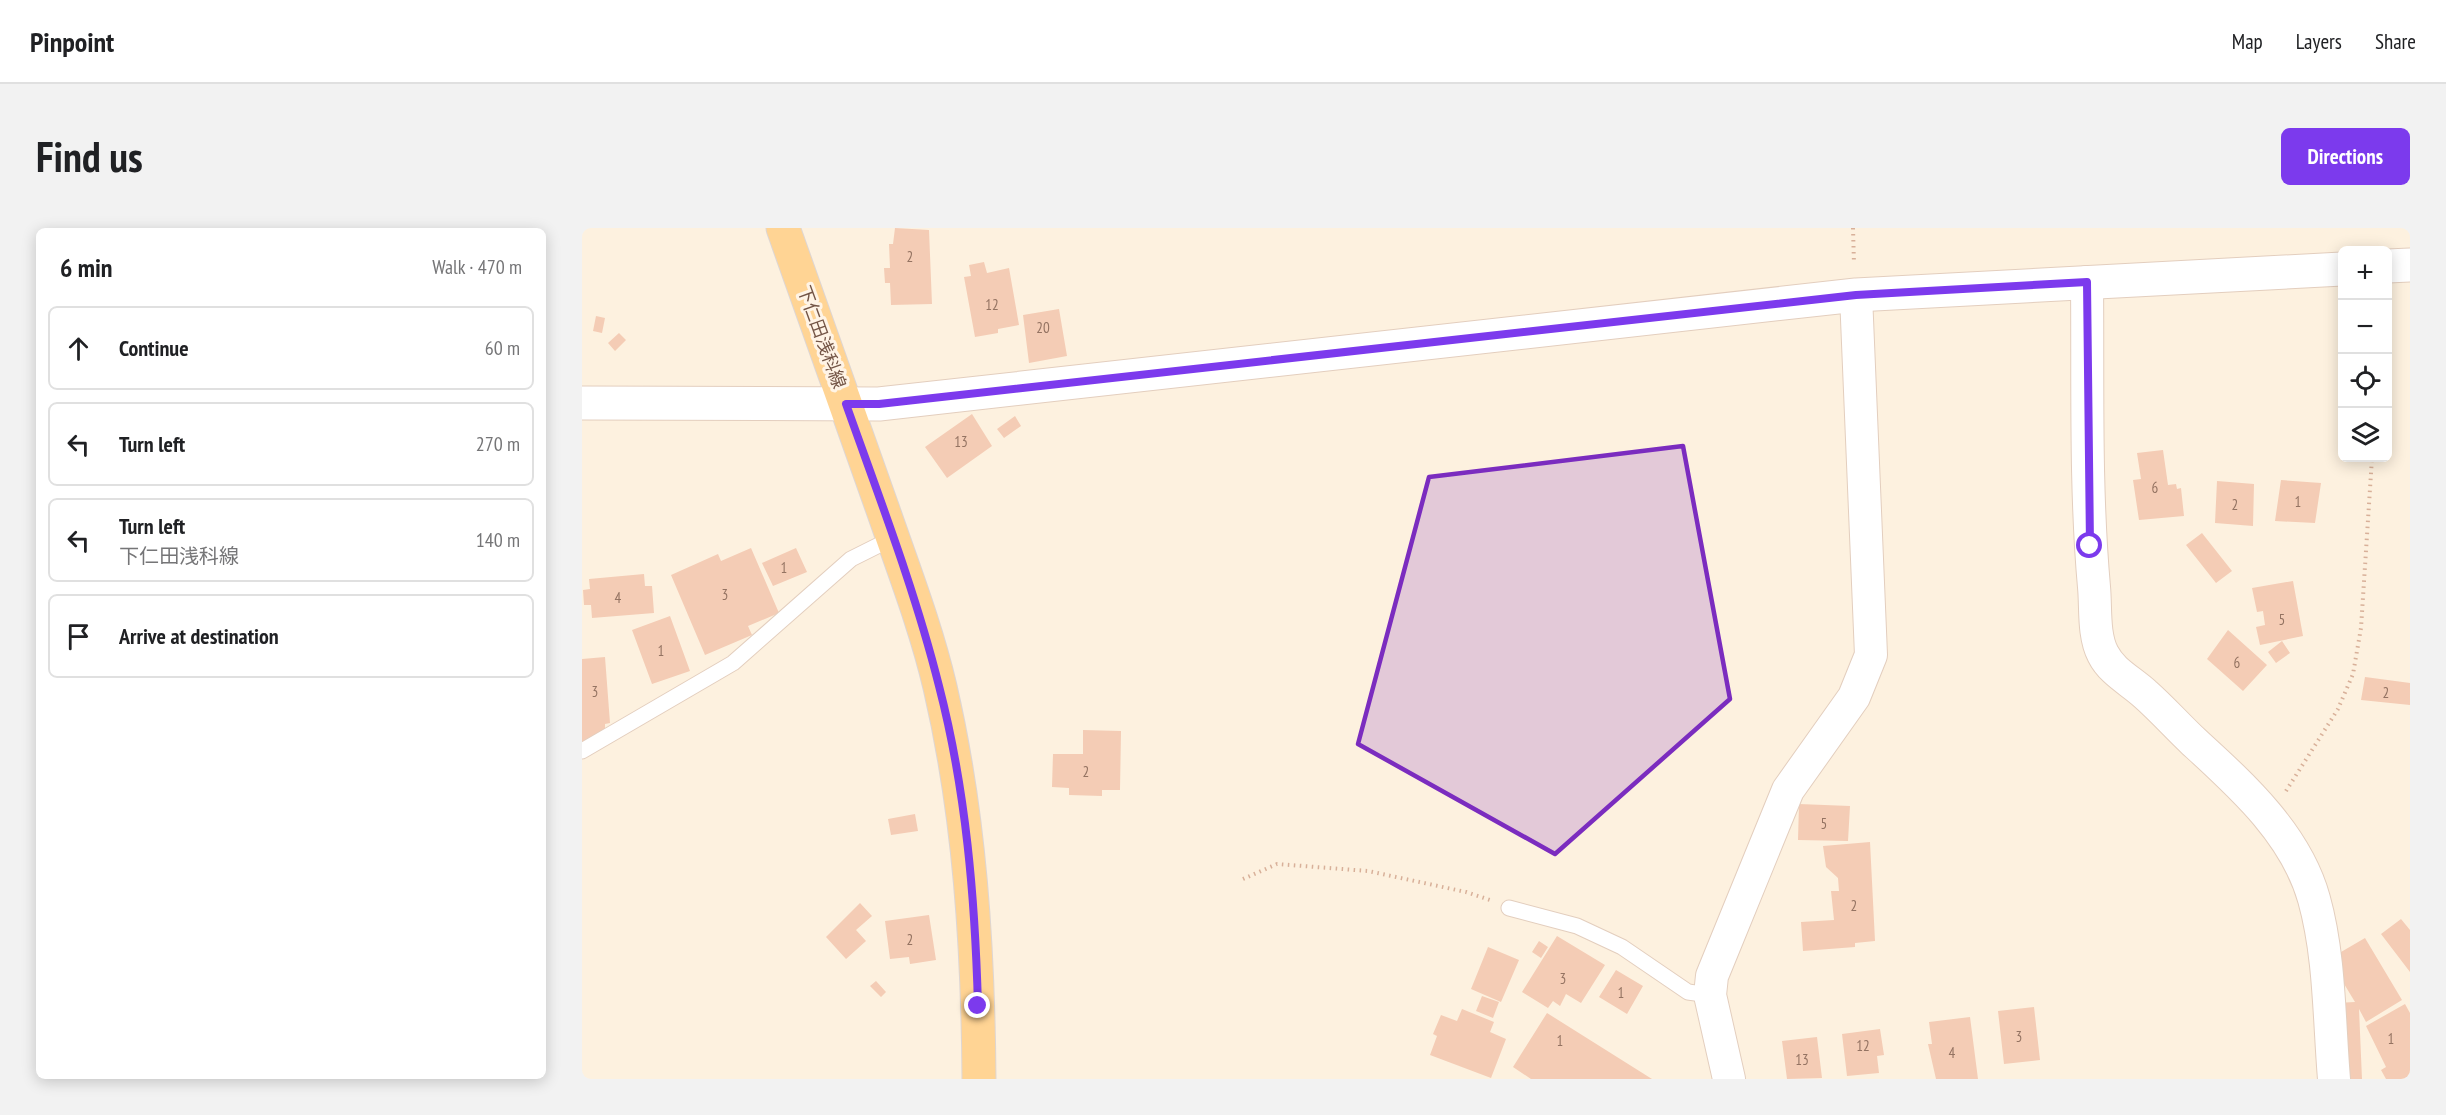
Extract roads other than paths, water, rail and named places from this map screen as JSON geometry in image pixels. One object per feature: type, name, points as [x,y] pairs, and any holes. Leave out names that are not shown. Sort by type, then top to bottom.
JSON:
[{"type":"main road","name":"下仁田浅科線","points":[[783,228],[893,538],[939,685],[961,790],[976,926],[979,1079]]},
{"type":"street","points":[[2392,266],[2410,265]]},
{"type":"street","points":[[582,403],[879,404],[1856,295],[2338,268]]},
{"type":"street","points":[[2087,282],[2090,546],[2098,638],[2103,654],[2114,669],[2145,694],[2225,771],[2270,818],[2294,855],[2314,898],[2325,966],[2334,1079]]},
{"type":"street","points":[[1728,1079],[1710,996],[1712,976],[1788,790],[1854,697],[1871,655],[1856,295]]},
{"type":"lane","points":[[582,751],[733,663],[851,559],[893,538]]},
{"type":"lane","points":[[1509,908],[1577,926],[1622,947],[1688,992],[1710,996]]}]
